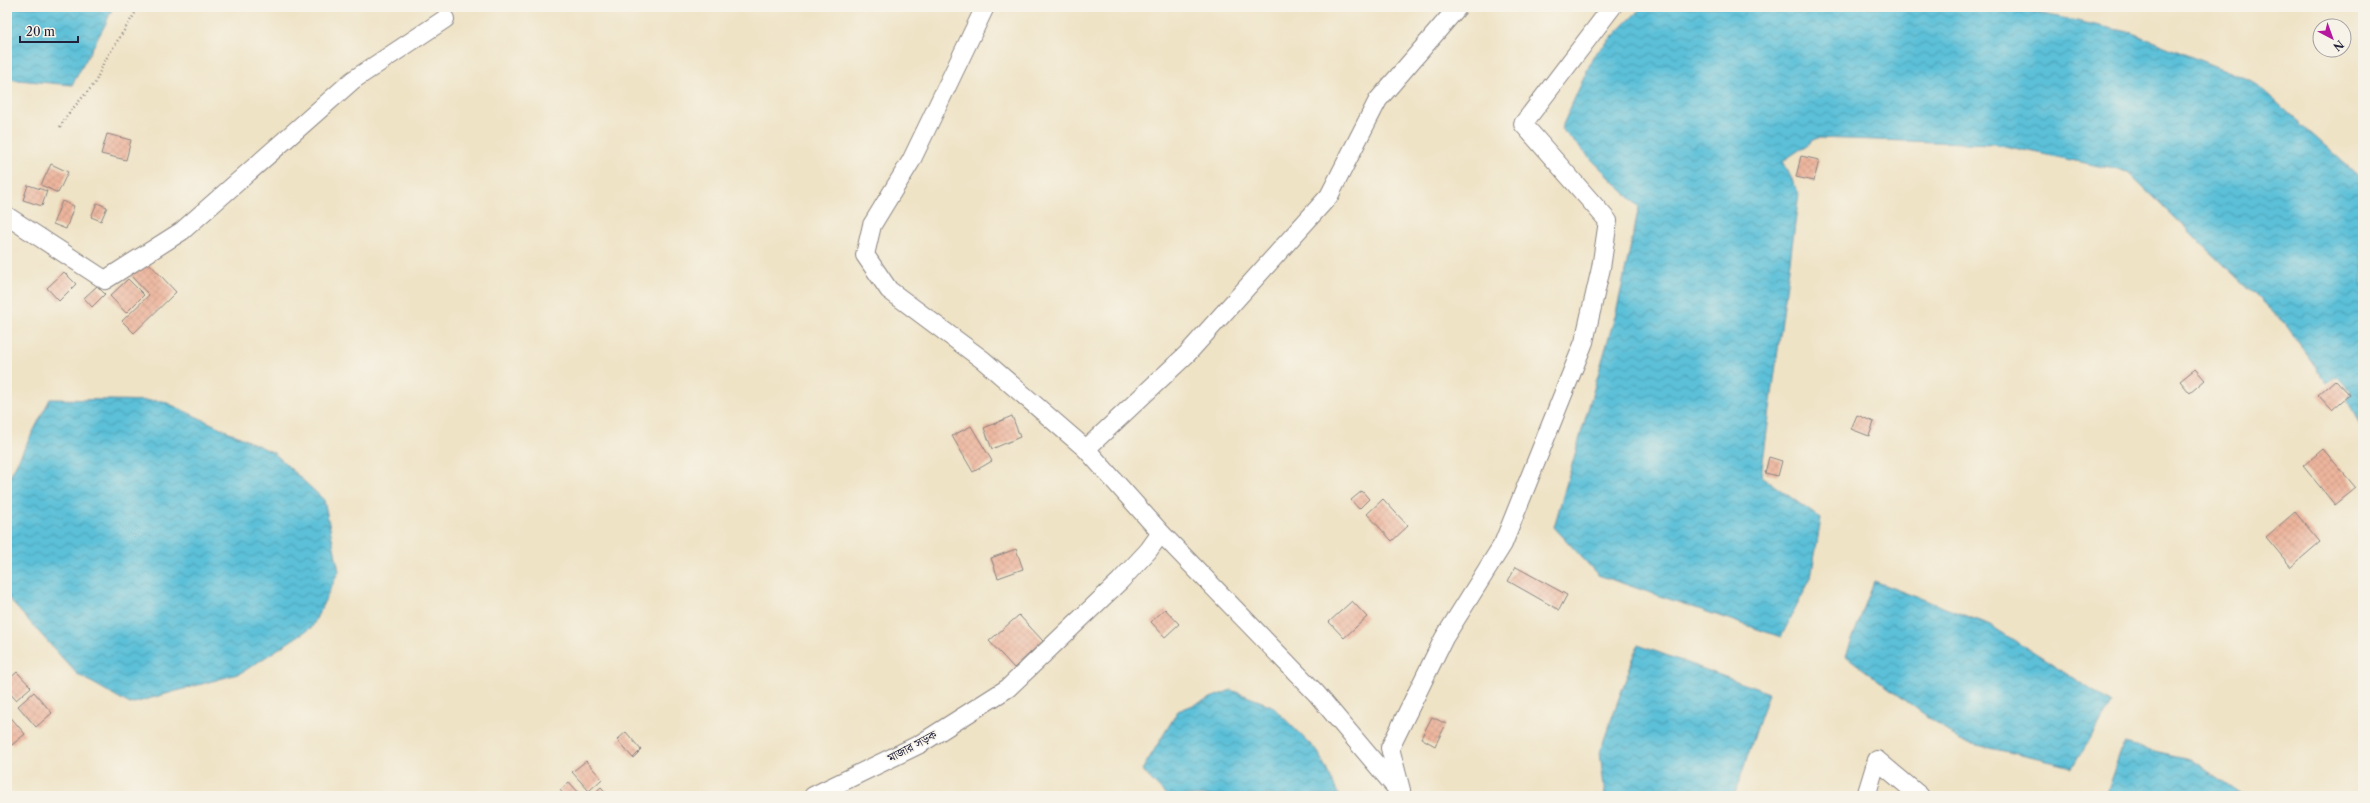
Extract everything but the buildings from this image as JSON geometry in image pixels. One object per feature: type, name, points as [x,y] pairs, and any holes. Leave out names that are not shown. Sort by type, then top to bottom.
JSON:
[{"type":"street","points":[[985,7],[911,162],[872,224],[865,255],[889,290],[983,360],[1086,448],[1161,533],[1316,692],[1402,796]]},
{"type":"street","points":[[1086,448],[1187,354],[1329,196],[1378,100],[1458,7]]},
{"type":"street","points":[[1402,796],[1390,748],[1444,638],[1503,544],[1584,342],[1601,268],[1608,221],[1523,124],[1612,7]]},
{"type":"street","points":[[7,216],[105,280],[182,231],[353,80],[445,19]]},
{"type":"street","name":"মাজার সড়ক","points":[[813,796],[920,744],[1008,688],[1120,581],[1148,551],[1161,533]]},
{"type":"street","points":[[1866,796],[1877,760],[1920,796]]},
{"type":"path","points":[[60,127],[68,114],[95,83],[104,62],[139,7]]},
{"type":"water","points":[[7,7],[113,7],[105,25],[72,85],[7,79]]},
{"type":"water","points":[[1642,7],[2012,7],[2132,33],[2254,82],[2363,180],[2363,432],[2348,401],[2351,392],[2337,376],[2327,383],[2286,325],[2128,172],[1995,144],[1817,138],[1783,161],[1799,194],[1761,476],[1821,519],[1811,578],[1781,637],[1598,575],[1554,527],[1617,309],[1639,207],[1561,129],[1594,55]]},
{"type":"water","points":[[50,399],[163,401],[274,453],[324,500],[339,571],[312,627],[241,673],[130,704],[77,674],[9,599],[7,593],[7,482]]},
{"type":"water","points":[[1874,581],[1990,625],[2112,703],[2073,767],[1960,741],[1846,656]]},
{"type":"water","points":[[1638,645],[1769,693],[1734,796],[1605,796],[1600,751]]},
{"type":"water","points":[[1231,690],[1272,706],[1318,752],[1339,796],[1167,796],[1142,770],[1178,711]]},
{"type":"water","points":[[2123,744],[2190,759],[2244,796],[2105,796]]}]
